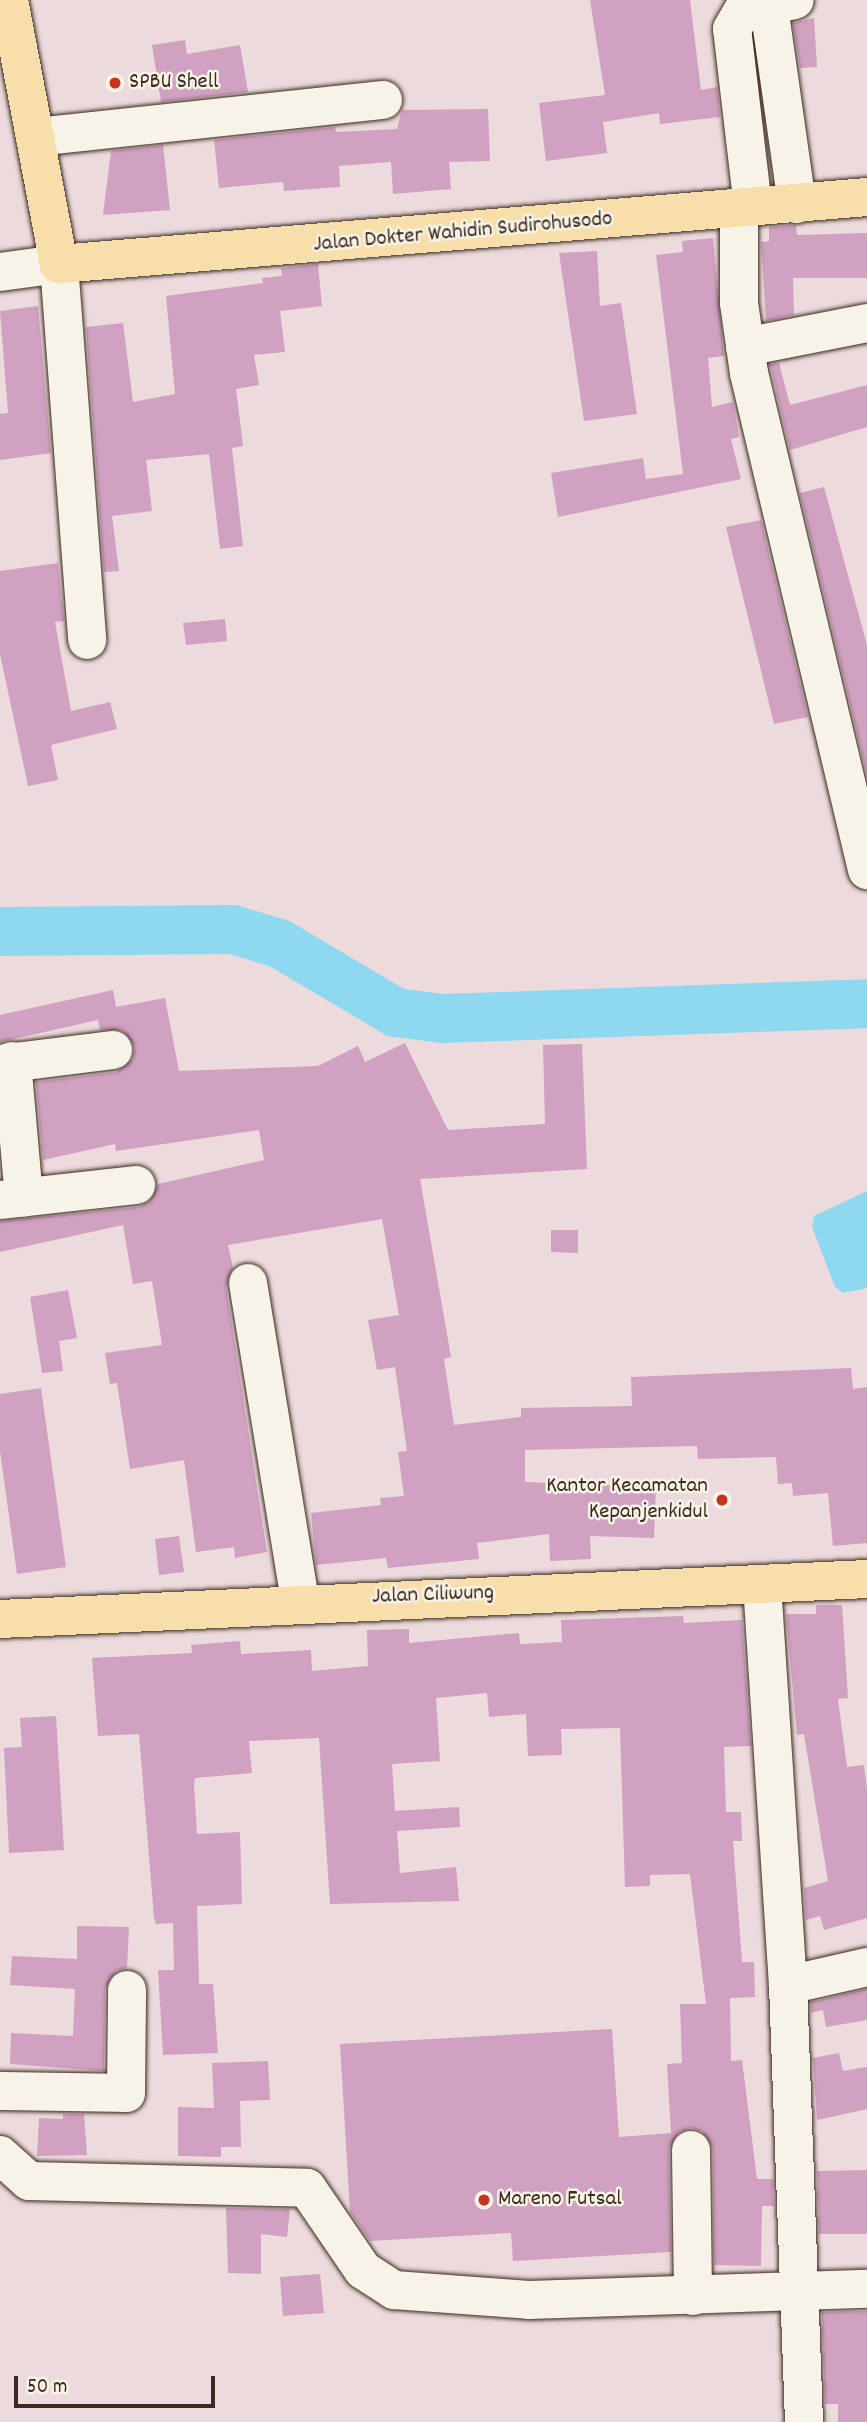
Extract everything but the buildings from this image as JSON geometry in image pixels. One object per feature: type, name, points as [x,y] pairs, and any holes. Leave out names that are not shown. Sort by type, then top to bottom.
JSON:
[{"type":"main road","points":[[9,0],[59,264]]},
{"type":"main road","name":"Jalan Dokter Wahidin Sudirohusodo","points":[[59,264],[867,197]]},
{"type":"main road","name":"Jalan Ciliwung","points":[[0,1619],[300,1601],[867,1578]]},
{"type":"street","points":[[797,204],[782,3],[742,12],[733,29],[746,208],[746,347],[867,870]]},
{"type":"street","points":[[35,137],[383,100]]},
{"type":"street","points":[[0,272],[59,264],[87,639]]},
{"type":"street","points":[[746,347],[867,323]]},
{"type":"street","points":[[113,1050],[6,1062],[12,1198],[136,1185]]},
{"type":"street","points":[[248,1283],[300,1601]]},
{"type":"street","points":[[762,1584],[788,1985],[804,2422]]},
{"type":"street","points":[[788,1985],[867,1967]]},
{"type":"street","points":[[0,2091],[126,2093],[127,1990]]},
{"type":"street","points":[[691,2150],[693,2296]]},
{"type":"street","points":[[0,2155],[29,2181],[307,2188],[363,2270],[394,2290],[529,2300],[867,2290]]},
{"type":"water","points":[[867,1191],[867,1288],[843,1293],[835,1287],[812,1227],[814,1216]]},
{"type":"waterway","points":[[0,931],[232,929],[279,943],[395,1012],[442,1018],[867,1003]]},
{"type":"place","name":"SPBU Shell","points":[[115,83]]},
{"type":"place","name":"Kantor Kecamatan Kepanjenkidul","points":[[722,1500]]},
{"type":"place","name":"Mareno Futsal","points":[[484,2200]]}]
